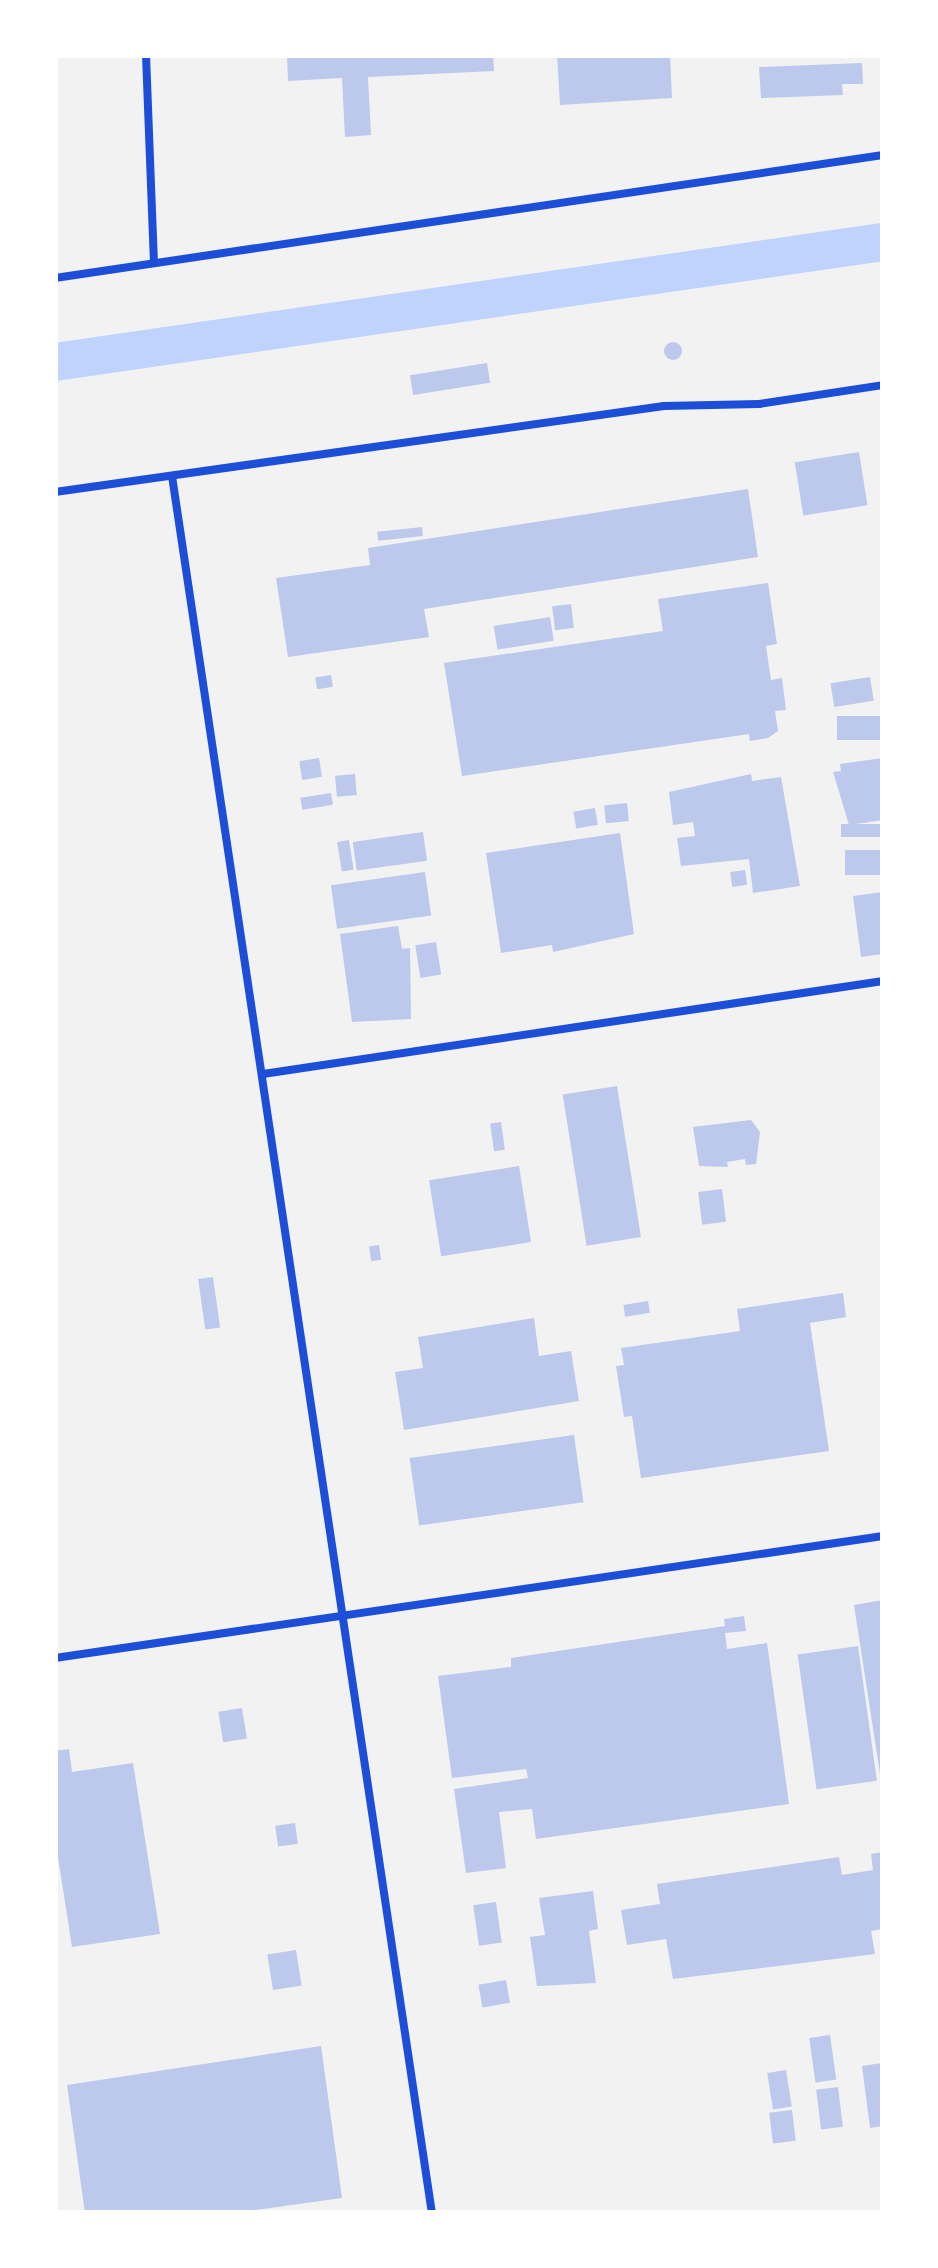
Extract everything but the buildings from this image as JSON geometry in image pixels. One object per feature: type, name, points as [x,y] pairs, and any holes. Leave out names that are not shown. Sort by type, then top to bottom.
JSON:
[{"type":"lane","points":[[146,55],[154,263]]},
{"type":"lane","points":[[55,278],[883,155]]},
{"type":"lane","points":[[55,492],[664,406],[759,404],[883,385]]},
{"type":"lane","points":[[172,476],[264,1074],[338,1618],[432,2213]]},
{"type":"lane","points":[[264,1074],[883,980]]},
{"type":"lane","points":[[55,1658],[883,1536]]},
{"type":"waterway","points":[[55,362],[883,242]]}]
